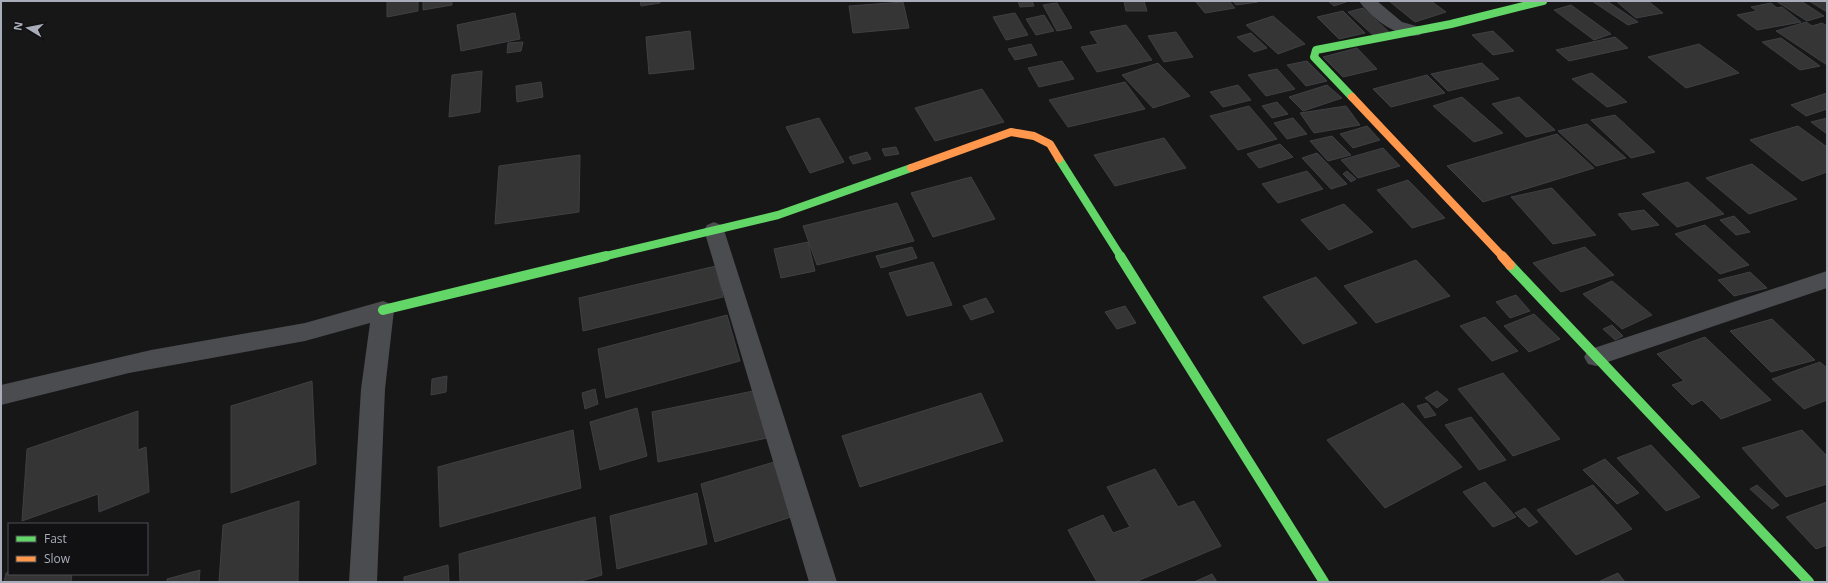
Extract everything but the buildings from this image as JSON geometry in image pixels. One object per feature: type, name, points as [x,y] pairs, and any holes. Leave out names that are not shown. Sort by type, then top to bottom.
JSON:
[{"type":"street","points":[[1367,1],[1396,26],[1414,31]]},
{"type":"street","points":[[1543,1],[1451,24],[1316,50],[1314,57],[1809,582]]},
{"type":"street","points":[[1,395],[171,355],[320,329],[356,320],[383,310],[778,214],[1011,132],[1034,136],[1050,144],[1324,582]]},
{"type":"street","points":[[714,230],[823,582]]},
{"type":"street","points":[[1596,357],[1827,279]]},
{"type":"street","points":[[363,582],[373,389],[383,310]]},
{"type":"traffic: fast","points":[[1352,97],[1314,57],[1316,50],[1451,24],[1543,1]]},
{"type":"traffic: fast","points":[[1059,159],[1324,582]]},
{"type":"traffic: fast","points":[[383,310],[778,215],[911,168]]},
{"type":"traffic: fast","points":[[1510,265],[1809,582]]},
{"type":"traffic: slow","points":[[1352,97],[1510,265]]},
{"type":"traffic: slow","points":[[911,168],[1011,132],[1034,136],[1050,144],[1059,159]]}]
